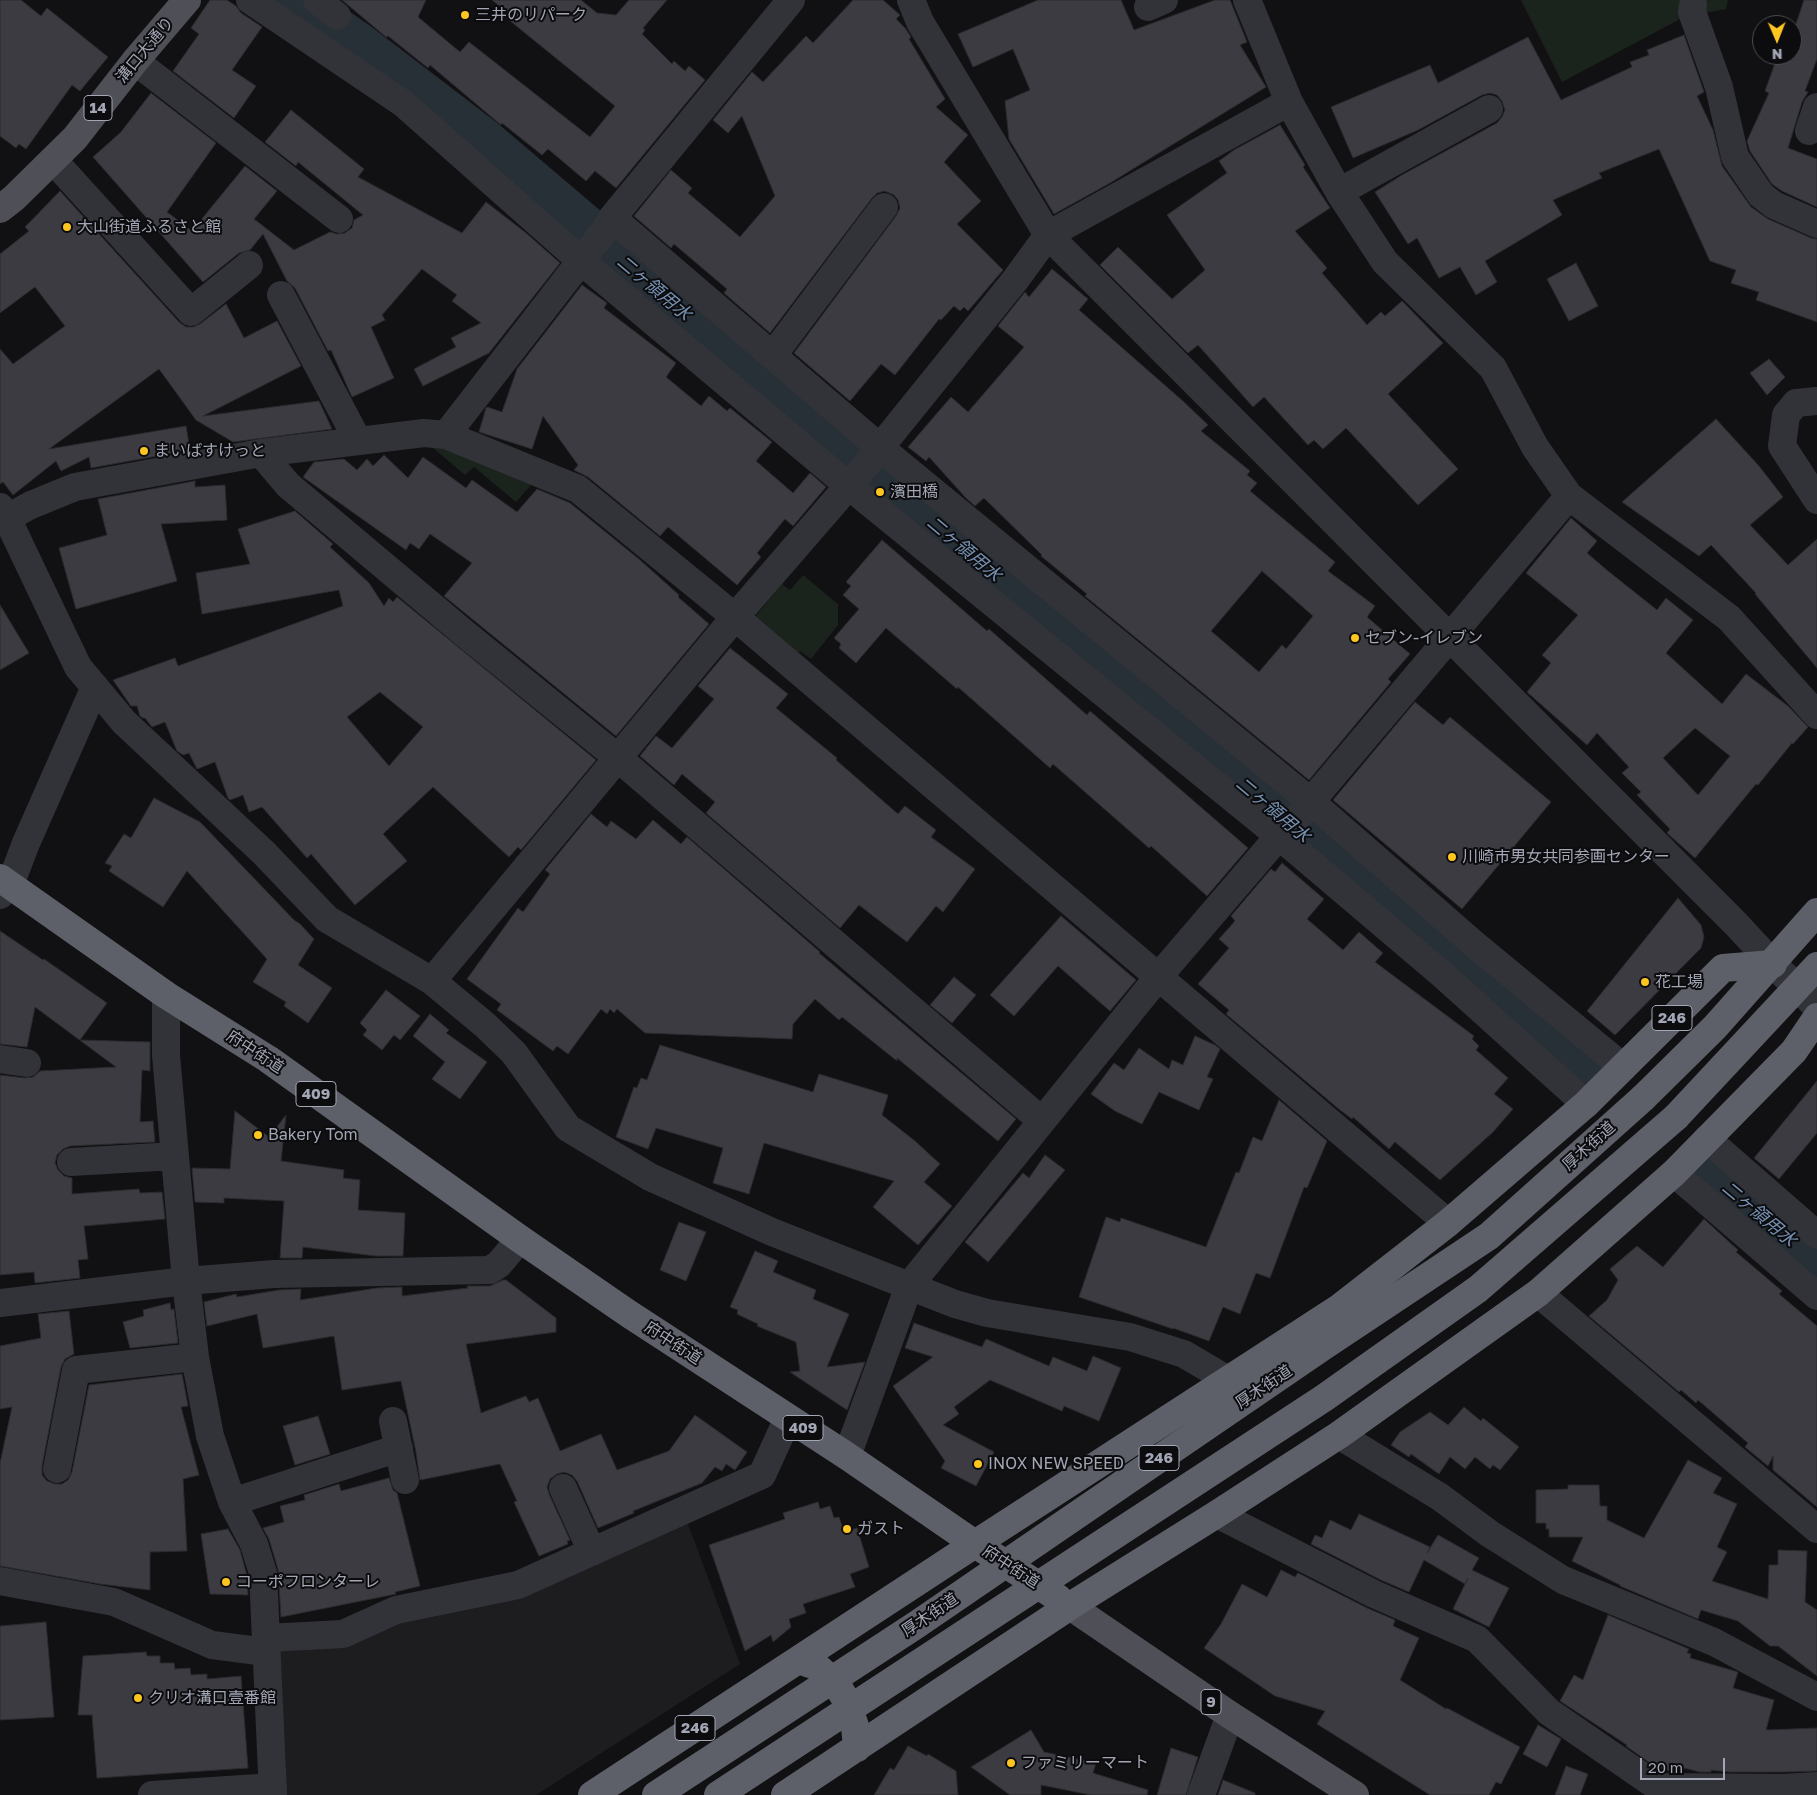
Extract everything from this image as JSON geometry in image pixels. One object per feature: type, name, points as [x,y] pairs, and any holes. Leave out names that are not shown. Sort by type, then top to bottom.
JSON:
[{"type":"highway","name":"府中街道","points":[[3,886],[166,996],[268,1059],[520,1239],[848,1456],[975,1544],[1070,1606]]},
{"type":"highway","name":"厚木街道","points":[[656,1795],[916,1625],[1324,1346],[1489,1236],[1643,1098],[1715,1027],[1773,964],[1817,912]]},
{"type":"highway","name":"246","points":[[592,1795],[1339,1308],[1448,1223],[1586,1104],[1723,968],[1773,964]]},
{"type":"highway","name":"246","points":[[718,1795],[1341,1386],[1478,1289],[1676,1116],[1817,966]]},
{"type":"highway","points":[[785,1795],[1070,1606],[1339,1435],[1538,1293],[1674,1173],[1794,1051],[1817,1018]]},
{"type":"highway","points":[[798,1660],[816,1666],[837,1685],[846,1700],[854,1726],[857,1748]]},
{"type":"main road","name":"溝口大通り","points":[[0,209],[74,138],[135,61],[187,0]]},
{"type":"main road","name":"府中街道","points":[[1070,1606],[1342,1791]]},
{"type":"street","points":[[250,0],[404,104],[597,239],[773,355],[864,466],[1294,820],[1443,975],[1586,1104]]},
{"type":"street","points":[[446,435],[597,239],[791,0]]},
{"type":"street","points":[[911,0],[920,22],[1048,235],[1817,1007]]},
{"type":"street","points":[[1247,0],[1289,102],[1339,192],[1385,262],[1493,368],[1535,448],[1569,496],[1729,618],[1817,715]]},
{"type":"street","points":[[1693,5],[1692,12],[1719,87],[1735,157],[1761,195],[1774,205],[1817,224]]},
{"type":"street","points":[[135,61],[339,219]]},
{"type":"street","points":[[432,981],[735,617],[864,466],[1016,278],[1048,235],[1289,102]]},
{"type":"street","points":[[1339,192],[1488,109]]},
{"type":"street","points":[[53,160],[191,312],[249,265]]},
{"type":"street","points":[[773,355],[884,207]]},
{"type":"street","points":[[597,239],[864,466],[1294,820],[1474,944],[1623,1067]]},
{"type":"street","points":[[281,295],[358,441]]},
{"type":"street","points":[[1817,401],[1796,403],[1786,415],[1782,446],[1817,500]]},
{"type":"street","points":[[1228,1380],[1184,1354],[1130,1336],[987,1313],[955,1304],[772,1232],[650,1177],[568,1128],[514,1053],[485,1025],[432,981],[327,919],[264,853],[124,722],[78,667],[4,512],[31,505],[74,487],[261,453],[424,433],[446,435],[578,489],[735,617],[1160,976],[1448,1223]]},
{"type":"street","points":[[261,453],[288,485],[464,633],[618,758],[1042,1122]]},
{"type":"street","points":[[848,1456],[909,1286],[1160,976],[1569,496]]},
{"type":"street","points":[[3,886],[26,842],[95,687]]},
{"type":"street","points":[[1443,975],[1474,944]]},
{"type":"street","points":[[152,1795],[273,1791],[263,1574],[254,1544],[232,1502],[210,1436],[195,1357],[186,1281],[166,1055],[166,996]]},
{"type":"street","points":[[0,1059],[27,1063]]},
{"type":"street","points":[[1707,1139],[1817,1235]]},
{"type":"street","points":[[71,1162],[175,1156]]},
{"type":"street","points":[[1674,1173],[1817,1296]]},
{"type":"street","points":[[0,1303],[186,1281],[274,1274],[490,1270],[499,1264],[520,1239]]},
{"type":"street","points":[[1538,1293],[1817,1529]]},
{"type":"street","points":[[57,1469],[76,1370],[195,1357]]},
{"type":"street","points":[[0,1581],[114,1602],[212,1644],[266,1645],[343,1634],[396,1610],[518,1586],[762,1475],[788,1418]]},
{"type":"street","points":[[394,1422],[405,1480]]},
{"type":"street","points":[[1339,1435],[1440,1497],[1490,1534],[1563,1580],[1714,1642],[1817,1697]]},
{"type":"street","points":[[232,1502],[399,1448]]},
{"type":"street","points":[[563,1488],[592,1552]]},
{"type":"street","points":[[1217,1514],[1374,1594],[1477,1639],[1549,1712],[1658,1787],[1783,1788],[1817,1786]]},
{"type":"street","points":[[1201,1795],[1230,1715]]},
{"type":"shaded area","points":[[1521,0],[1728,0],[1726,9],[1684,17],[1562,82]]},
{"type":"shaded area","points":[[436,445],[531,485],[516,502],[474,467],[465,475],[433,448]]},
{"type":"shaded area","points":[[803,575],[838,604],[838,625],[811,659],[800,651],[794,658],[750,623],[782,584],[790,590]]},
{"type":"shaded area","points":[[688,1524],[740,1664],[536,1795],[282,1795],[276,1654],[290,1644],[401,1618],[599,1559]]},
{"type":"building","points":[[0,0],[21,0],[41,16],[47,8],[108,57],[80,91],[72,85],[26,149],[19,144],[16,148],[0,136]]},
{"type":"building","points":[[210,0],[227,0],[236,6],[241,13],[262,27],[232,70],[256,86],[234,118],[173,71],[199,34],[191,28]]},
{"type":"building","points":[[342,0],[426,0],[418,17],[460,52],[469,42],[590,137],[615,106],[509,20],[512,16],[492,0],[581,0],[597,13],[616,15],[629,0],[667,0],[643,28],[645,30],[642,34],[672,64],[674,61],[685,71],[689,66],[705,80],[616,188],[595,171],[586,181],[548,149],[542,155],[502,123],[501,125],[430,65],[428,68],[388,36],[386,37]]},
{"type":"building","points":[[853,0],[883,0],[900,15],[896,19],[911,37],[909,39],[945,99],[936,107],[968,135],[944,162],[981,201],[957,224],[1003,270],[968,311],[964,307],[960,311],[954,306],[941,320],[939,319],[895,375],[881,364],[850,401],[794,353],[896,216],[900,208],[898,200],[894,195],[885,191],[877,193],[872,198],[770,333],[724,293],[727,289],[674,244],[671,248],[634,216],[671,170],[692,188],[688,193],[740,237],[775,196],[742,116],[728,133],[713,120],[752,72],[763,82],[806,36],[813,43]]},
{"type":"building","points":[[1038,0],[1121,0],[1134,30],[1215,0],[1230,0],[1247,42],[1240,45],[1266,87],[1110,183],[1054,214],[1009,139],[1005,101],[1030,90],[1013,49],[973,67],[958,34]]},
{"type":"building","points":[[1804,0],[1817,0],[1817,59],[1805,91],[1808,92],[1802,102],[1788,148],[1817,159],[1817,207],[1782,191],[1772,184],[1750,151],[1747,141],[1769,93],[1765,91],[1774,65],[1802,65],[1802,15],[1799,15]]},
{"type":"building","points":[[1684,35],[1704,92],[1697,96],[1713,130],[1722,166],[1751,207],[1768,219],[1817,239],[1817,322],[1756,300],[1759,292],[1731,283],[1736,270],[1710,261],[1659,149],[1599,173],[1602,178],[1553,200],[1562,215],[1485,261],[1497,282],[1476,295],[1460,267],[1439,278],[1417,238],[1408,244],[1375,192],[1402,175],[1497,123],[1505,110],[1502,101],[1497,95],[1490,93],[1482,95],[1418,130],[1353,158],[1331,107],[1430,65],[1438,83],[1528,37],[1561,100],[1632,67],[1630,62],[1649,55],[1647,50]]},
{"type":"building","points":[[151,93],[216,143],[167,212],[192,231],[245,166],[277,191],[254,219],[294,250],[330,232],[337,234],[345,233],[352,228],[354,220],[363,215],[298,162],[296,166],[265,142],[291,110],[364,169],[358,177],[462,233],[486,202],[526,233],[560,263],[489,353],[423,386],[414,369],[456,347],[451,338],[481,323],[452,301],[457,295],[422,269],[382,315],[385,320],[371,327],[394,378],[352,397],[331,350],[328,351],[295,288],[287,281],[263,234],[250,250],[239,253],[203,282],[93,157],[121,132]]},
{"type":"building","points":[[1280,125],[1305,165],[1303,167],[1330,208],[1295,231],[1327,268],[1322,273],[1367,325],[1381,312],[1385,316],[1402,301],[1443,343],[1388,394],[1458,469],[1418,505],[1346,428],[1323,449],[1314,440],[1308,445],[1264,397],[1253,407],[1198,345],[1188,353],[1100,265],[1118,247],[1172,299],[1205,270],[1167,215],[1227,173],[1219,161],[1234,150]]},
{"type":"building","points":[[60,191],[179,322],[186,327],[200,324],[226,304],[244,338],[277,321],[301,366],[203,416],[319,401],[332,429],[233,442],[196,420],[159,369],[49,449],[186,426],[190,450],[91,468],[89,457],[61,471],[56,461],[13,495],[3,482],[0,484],[0,349],[13,364],[65,326],[35,287],[0,313],[0,254],[29,231],[25,227]]},
{"type":"building","points":[[1576,263],[1598,306],[1569,321],[1547,279]]},
{"type":"building","points":[[1052,269],[1088,299],[1079,310],[1208,425],[1201,431],[1250,471],[1247,475],[1257,483],[1250,491],[1335,562],[1328,571],[1375,606],[1367,617],[1410,654],[1388,679],[1391,682],[1309,780],[1085,596],[1087,594],[1041,556],[984,498],[975,506],[929,457],[926,461],[908,447],[951,397],[968,412],[1024,347],[998,326],[1025,292],[1029,297]],"holes":[[[1262,571],[1313,616],[1286,649],[1282,645],[1259,672],[1211,631]]]},
{"type":"building","points":[[582,285],[607,303],[604,308],[676,363],[666,377],[701,406],[709,396],[727,411],[730,408],[772,442],[756,461],[793,493],[810,473],[826,487],[793,526],[785,519],[757,553],[761,557],[737,585],[668,527],[660,536],[588,477],[574,470],[578,465],[543,416],[532,449],[479,432],[486,408],[502,412],[517,369]]},
{"type":"building","points":[[1769,359],[1785,377],[1767,395],[1750,373]]},
{"type":"building","points":[[1716,419],[1759,466],[1783,497],[1750,525],[1788,565],[1817,539],[1817,668],[1756,593],[1711,545],[1699,556],[1622,502]]},
{"type":"building","points":[[384,455],[408,478],[423,457],[466,488],[472,480],[517,512],[537,489],[570,503],[640,560],[709,624],[616,736],[444,596],[472,563],[430,534],[419,549],[410,543],[406,550],[303,477],[314,462],[344,459],[357,470],[367,459],[373,466]]},
{"type":"building","points":[[195,481],[195,487],[225,485],[227,520],[161,524],[177,581],[76,609],[59,548],[107,535],[98,499]]},
{"type":"building","points":[[295,511],[333,544],[330,547],[369,583],[384,606],[389,598],[393,602],[397,597],[596,760],[521,850],[518,847],[509,857],[433,787],[383,834],[407,861],[355,905],[311,854],[307,858],[262,807],[249,812],[243,795],[230,800],[228,798],[215,762],[197,769],[189,753],[183,755],[177,751],[165,722],[152,727],[145,718],[140,716],[137,706],[131,706],[113,680],[175,658],[178,666],[343,606],[339,590],[202,614],[196,573],[250,564],[238,529]],"holes":[[[380,692],[423,727],[389,766],[347,717]]]},
{"type":"building","points":[[1571,518],[1597,541],[1587,553],[1608,571],[1657,610],[1666,598],[1693,620],[1666,653],[1722,704],[1746,674],[1788,706],[1808,727],[1792,743],[1758,785],[1756,784],[1695,858],[1667,833],[1670,829],[1637,795],[1641,792],[1622,773],[1629,767],[1597,733],[1587,745],[1527,692],[1551,663],[1542,655],[1578,615],[1526,573]],"holes":[[[1695,728],[1730,756],[1698,795],[1663,758]]]},
{"type":"building","points":[[882,540],[987,631],[989,629],[1087,715],[1090,711],[1248,848],[1207,896],[1151,846],[1149,848],[1053,764],[1050,768],[958,687],[957,689],[886,628],[856,663],[839,648],[841,644],[834,638],[859,609],[843,595],[851,586],[846,582]]},
{"type":"building","points":[[0,605],[29,653],[0,670]]},
{"type":"building","points":[[730,648],[788,694],[776,708],[837,758],[836,760],[898,814],[905,806],[936,830],[931,837],[975,869],[943,912],[936,906],[907,942],[859,905],[840,928],[706,813],[715,802],[682,774],[674,785],[640,756],[656,736],[672,748],[714,699],[698,686]]},
{"type":"building","name":"川崎市男女共同参画センター","points":[[1415,702],[1443,725],[1450,717],[1551,802],[1462,909],[1333,800]]},
{"type":"building","points":[[154,798],[200,822],[314,939],[298,965],[332,988],[308,1023],[284,1006],[286,1002],[253,982],[267,959],[187,871],[163,907],[109,871],[112,866],[105,863],[124,834],[131,838]]},
{"type":"building","points":[[591,814],[607,827],[611,821],[636,839],[653,820],[681,844],[687,837],[819,953],[1016,1119],[998,1141],[897,1058],[897,1061],[842,1017],[839,1020],[815,999],[793,1024],[792,1039],[645,1033],[617,1009],[614,1013],[610,1009],[607,1014],[601,1009],[568,1054],[557,1046],[553,1051],[497,1010],[501,1004],[467,979],[518,908],[523,912],[550,874],[545,870]]},
{"type":"building","points":[[1282,863],[1324,899],[1307,919],[1343,950],[1359,932],[1383,953],[1375,962],[1474,1036],[1472,1039],[1479,1046],[1476,1050],[1508,1078],[1494,1094],[1513,1109],[1493,1132],[1440,1180],[1395,1142],[1389,1149],[1353,1117],[1352,1119],[1340,1110],[1226,1014],[1229,1010],[1198,984],[1229,948],[1219,939],[1235,921],[1231,916],[1271,869],[1275,872]]},
{"type":"building","points":[[1678,898],[1701,925],[1704,937],[1701,948],[1615,1035],[1587,1011]]},
{"type":"building","points":[[1061,916],[1136,980],[1110,1011],[1058,966],[1014,1016],[990,995]]},
{"type":"building","points":[[0,931],[107,1003],[80,1040],[150,1042],[150,1071],[142,1070],[140,1122],[153,1121],[155,1142],[70,1146],[63,1149],[57,1155],[55,1163],[58,1170],[64,1176],[72,1178],[72,1194],[139,1189],[140,1193],[162,1192],[165,1219],[84,1226],[88,1259],[78,1260],[80,1278],[35,1283],[34,1272],[0,1275],[0,1075],[25,1078],[33,1077],[40,1071],[116,1067],[35,1007],[27,1047],[0,1044]]},
{"type":"building","points":[[954,977],[976,995],[952,1023],[930,1005]]},
{"type":"building","points":[[386,990],[420,1016],[400,1040],[394,1035],[382,1050],[363,1035],[367,1030],[360,1023]]},
{"type":"building","points":[[430,1014],[449,1030],[446,1033],[487,1062],[460,1099],[432,1079],[445,1062],[413,1036]]},
{"type":"building","points":[[1195,1036],[1220,1049],[1207,1077],[1213,1079],[1199,1110],[1159,1092],[1142,1124],[1115,1111],[1091,1094],[1114,1063],[1124,1070],[1139,1048],[1169,1069],[1172,1060],[1183,1065]]},
{"type":"building","points":[[660,1045],[813,1092],[819,1074],[888,1095],[882,1115],[940,1164],[924,1182],[952,1206],[918,1245],[873,1207],[894,1181],[764,1143],[749,1194],[713,1183],[723,1148],[656,1128],[648,1149],[616,1137],[634,1087],[637,1088],[641,1078],[647,1080]]},
{"type":"building","points":[[1817,1081],[1817,1133],[1779,1179],[1754,1158]]},
{"type":"building","points":[[1279,1100],[1327,1141],[1307,1188],[1304,1187],[1270,1278],[1256,1273],[1240,1314],[1223,1307],[1209,1341],[1079,1297],[1106,1217],[1120,1222],[1121,1218],[1206,1247],[1236,1172],[1239,1173],[1253,1137],[1262,1141]]},
{"type":"building","points":[[235,1111],[269,1137],[286,1115],[281,1161],[344,1170],[343,1178],[360,1180],[358,1210],[405,1213],[403,1256],[376,1256],[303,1247],[302,1258],[280,1258],[284,1201],[224,1198],[224,1203],[195,1202],[192,1168],[230,1169]]},
{"type":"building","points":[[1045,1155],[1065,1170],[988,1262],[965,1242],[1023,1173],[1029,1178]]},
{"type":"building","points":[[1704,1219],[1738,1250],[1736,1252],[1782,1291],[1779,1294],[1817,1326],[1817,1507],[1773,1470],[1773,1456],[1768,1466],[1745,1447],[1748,1443],[1698,1400],[1696,1403],[1681,1390],[1679,1392],[1589,1316],[1607,1300],[1618,1280],[1610,1269],[1637,1246],[1663,1267]]},
{"type":"building","points":[[679,1222],[706,1232],[686,1281],[660,1270]]},
{"type":"building","points":[[755,1251],[778,1261],[773,1272],[816,1290],[813,1299],[849,1314],[827,1367],[865,1362],[847,1410],[790,1372],[800,1371],[796,1342],[757,1326],[758,1324],[737,1314],[738,1310],[730,1307]]},
{"type":"building","points":[[506,1280],[556,1318],[556,1332],[466,1344],[481,1413],[526,1396],[529,1402],[538,1398],[560,1451],[601,1434],[617,1470],[669,1451],[695,1415],[747,1452],[735,1470],[726,1464],[722,1471],[715,1467],[702,1483],[633,1511],[634,1513],[598,1528],[577,1481],[572,1475],[564,1472],[557,1474],[550,1479],[547,1487],[570,1540],[567,1541],[568,1544],[539,1556],[514,1502],[517,1501],[500,1464],[420,1480],[401,1381],[342,1390],[334,1336],[263,1348],[257,1314],[207,1326],[204,1302],[236,1294],[237,1297],[279,1290],[301,1289],[300,1300],[377,1288],[402,1287],[402,1296],[468,1288],[467,1286],[490,1286]]},
{"type":"building","points":[[170,1303],[171,1310],[174,1309],[178,1343],[130,1348],[123,1322],[144,1316],[143,1310]]},
{"type":"building","points":[[69,1311],[74,1354],[65,1359],[61,1367],[42,1466],[42,1475],[47,1481],[62,1484],[68,1480],[72,1472],[89,1385],[182,1374],[188,1406],[181,1407],[199,1475],[183,1479],[187,1551],[150,1552],[150,1590],[100,1584],[0,1566],[0,1463],[12,1407],[0,1409],[0,1346],[41,1338],[38,1314]]},
{"type":"building","points":[[914,1323],[982,1347],[986,1339],[1049,1366],[1053,1357],[1087,1371],[1093,1356],[1121,1368],[1099,1421],[1064,1406],[1062,1411],[990,1380],[954,1407],[959,1414],[943,1425],[994,1452],[976,1486],[941,1468],[945,1461],[893,1386],[933,1357],[905,1348]]},
{"type":"building","points":[[1464,1407],[1481,1421],[1483,1418],[1519,1447],[1500,1470],[1493,1465],[1490,1469],[1475,1457],[1465,1469],[1450,1457],[1439,1474],[1411,1454],[1409,1457],[1391,1445],[1400,1432],[1430,1412],[1448,1425]]},
{"type":"building","points":[[318,1416],[330,1454],[295,1465],[283,1426]]},
{"type":"building","points":[[1688,1460],[1722,1478],[1713,1493],[1737,1504],[1717,1547],[1727,1552],[1712,1581],[1768,1599],[1769,1565],[1778,1565],[1778,1550],[1807,1551],[1805,1602],[1817,1610],[1817,1676],[1778,1646],[1770,1646],[1738,1621],[1701,1610],[1698,1619],[1620,1586],[1572,1561],[1583,1537],[1549,1537],[1549,1529],[1546,1529],[1546,1523],[1536,1523],[1536,1490],[1568,1489],[1568,1485],[1599,1485],[1600,1506],[1607,1506],[1607,1520],[1644,1538]]},
{"type":"building","points":[[389,1478],[393,1490],[397,1493],[420,1586],[395,1592],[396,1594],[281,1617],[278,1569],[269,1539],[263,1528],[284,1522],[280,1506],[305,1500],[304,1495],[339,1484],[341,1491]]},
{"type":"building","points":[[818,1502],[820,1509],[830,1506],[834,1518],[839,1517],[844,1532],[857,1528],[869,1567],[850,1574],[855,1587],[803,1604],[806,1613],[789,1619],[791,1627],[773,1642],[771,1635],[745,1651],[709,1545],[785,1519],[783,1513]]},
{"type":"building","points":[[1359,1514],[1430,1547],[1427,1553],[1438,1535],[1479,1558],[1472,1570],[1509,1588],[1489,1627],[1453,1609],[1468,1578],[1465,1584],[1424,1560],[1409,1592],[1381,1580],[1311,1544],[1315,1535],[1322,1538],[1330,1520],[1351,1530]]},
{"type":"building","name":"コーポフロンターレ","points":[[228,1529],[240,1550],[247,1576],[248,1595],[210,1594],[201,1534]]},
{"type":"building","points":[[1281,1570],[1295,1577],[1298,1573],[1395,1620],[1393,1626],[1419,1638],[1400,1680],[1446,1709],[1520,1747],[1501,1784],[1496,1782],[1489,1795],[1430,1795],[1317,1724],[1325,1711],[1275,1696],[1204,1648],[1221,1624],[1242,1584],[1267,1597]]},
{"type":"building","points":[[1608,1615],[1689,1649],[1687,1653],[1691,1654],[1690,1658],[1738,1672],[1733,1688],[1774,1700],[1766,1730],[1817,1728],[1817,1771],[1729,1772],[1711,1770],[1711,1772],[1700,1772],[1684,1768],[1683,1772],[1657,1768],[1627,1745],[1560,1701],[1574,1675],[1583,1680]]},
{"type":"building","points":[[46,1622],[54,1717],[0,1720],[0,1626]]},
{"type":"building","name":"クリオ溝口壹番館","points":[[146,1652],[147,1656],[160,1656],[160,1663],[174,1663],[175,1669],[190,1668],[191,1675],[207,1674],[207,1679],[241,1676],[248,1768],[97,1778],[92,1715],[78,1715],[83,1656]]},
{"type":"building","points":[[1538,1725],[1561,1739],[1547,1767],[1523,1754]]},
{"type":"building","points":[[1031,1730],[1044,1752],[1096,1763],[1093,1773],[1148,1790],[1147,1795],[1091,1795],[1041,1785],[1041,1795],[1010,1795],[971,1767]]},
{"type":"building","points":[[908,1746],[927,1756],[928,1754],[956,1771],[958,1795],[874,1795],[890,1768],[894,1770]]},
{"type":"building","points":[[1171,1748],[1198,1757],[1186,1795],[1157,1795]]},
{"type":"building","points":[[1566,1766],[1588,1774],[1580,1795],[1555,1795]]},
{"type":"building","points":[[1223,1780],[1255,1793],[1255,1795],[1218,1795]]},
{"type":"waterway","name":"二ヶ領用水","points":[[288,0],[356,47],[479,141],[784,400],[1419,932],[1588,1066]]},
{"type":"waterway","name":"二ヶ領用水","points":[[1701,1165],[1817,1263]]},
{"type":"place","name":"三井のリパーク","points":[[465,15]]},
{"type":"place","name":"大山街道ふるさと館","points":[[67,227]]},
{"type":"place","name":"まいばすけっと","points":[[144,451]]},
{"type":"place","name":"濱田橋","points":[[880,492]]},
{"type":"place","name":"セブン-イレブン","points":[[1355,638]]},
{"type":"place","name":"川崎市男女共同参画センター","points":[[1452,857]]},
{"type":"place","name":"花工場","points":[[1645,982]]},
{"type":"place","name":"Bakery Tom","points":[[258,1135]]},
{"type":"place","name":"INOX NEW SPEED","points":[[978,1464]]},
{"type":"place","name":"ガスト","points":[[847,1529]]},
{"type":"place","name":"コーポフロンターレ","points":[[226,1582]]},
{"type":"place","name":"クリオ溝口壹番館","points":[[138,1698]]},
{"type":"place","name":"ファミリーマート","points":[[1011,1763]]}]
